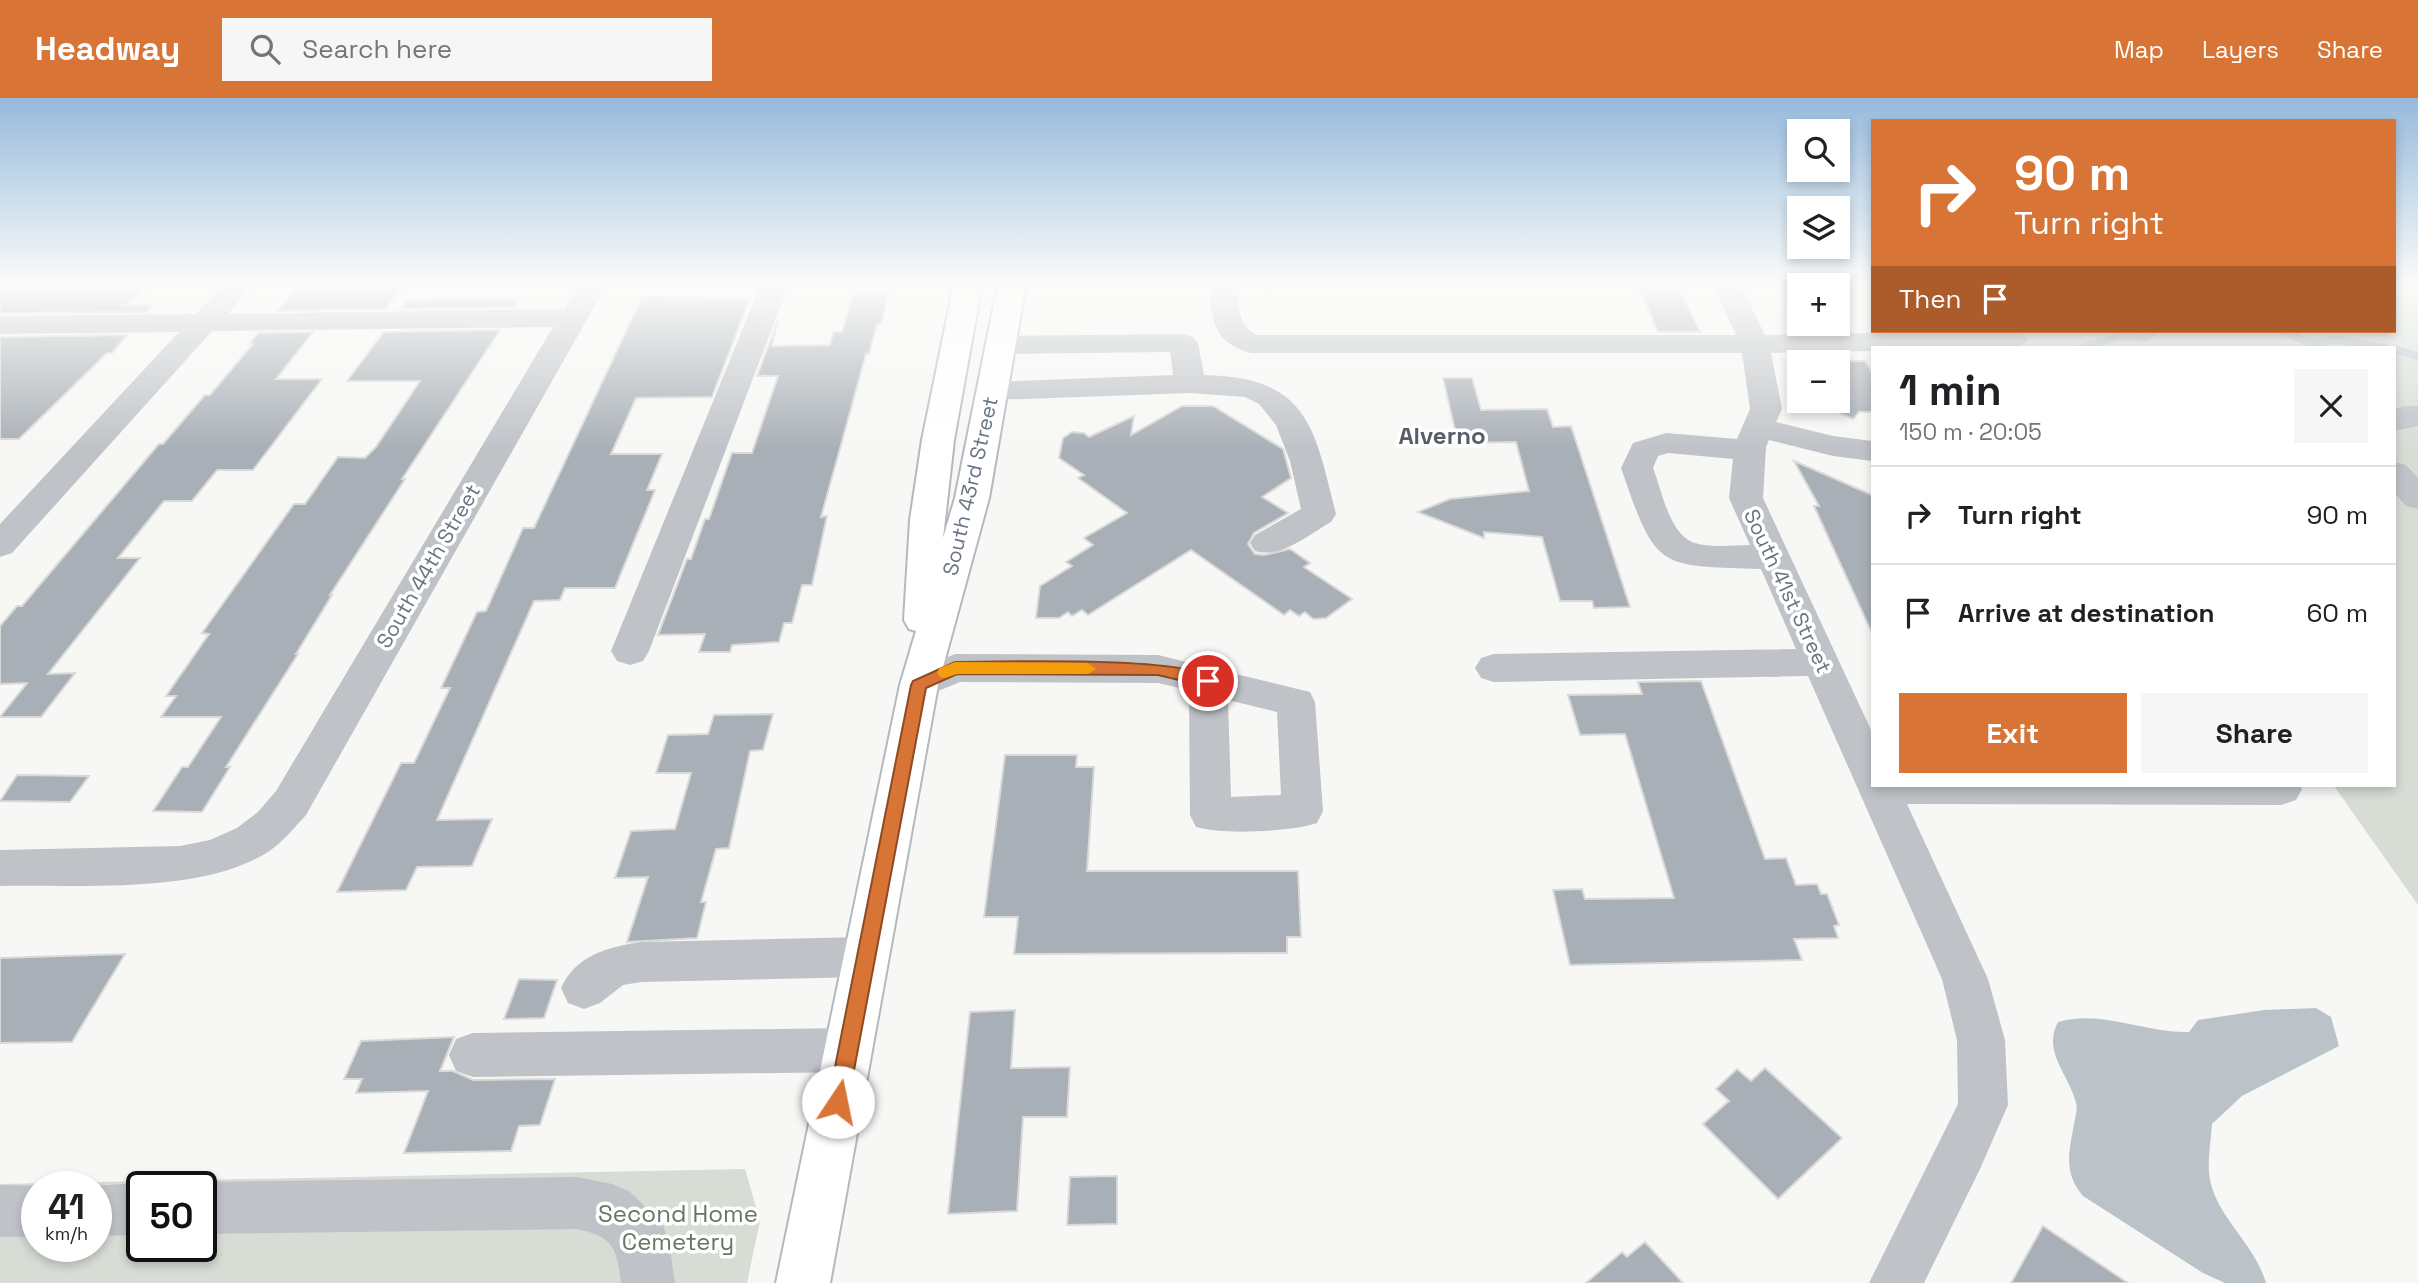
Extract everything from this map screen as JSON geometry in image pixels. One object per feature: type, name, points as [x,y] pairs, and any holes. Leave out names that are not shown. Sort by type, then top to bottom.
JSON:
[{"type":"main road","name":"South 43rd Street","points":[[919,685],[927,520],[958,339]]},
{"type":"main road","name":"South 43rd Street","points":[[803,1283],[919,685],[969,509],[1002,339]]},
{"type":"street","points":[[0,545],[190,339]]},
{"type":"street","name":"South 44th Street","points":[[0,868],[180,864],[217,856],[252,840],[273,824],[291,803],[562,339]]},
{"type":"street","points":[[630,651],[753,339]]},
{"type":"street","points":[[1240,339],[1251,344],[1755,344],[1998,339]]},
{"type":"street","name":"South 41st Street","points":[[1753,339],[1758,428],[1746,498],[1871,772]]},
{"type":"street","points":[[1001,345],[1183,343],[1190,384]]},
{"type":"street","points":[[992,391],[1223,384],[1256,390],[1277,401],[1289,419],[1302,450],[1319,514],[1267,543]]},
{"type":"street","points":[[2396,420],[2405,416],[2418,416]]},
{"type":"street","points":[[1773,558],[1691,555],[1672,545],[1658,526],[1637,468],[1644,450],[1666,443],[1758,428],[1871,432]]},
{"type":"street","points":[[1758,428],[1833,446],[1871,451]]},
{"type":"street","points":[[2396,474],[2418,498]]},
{"type":"street","points":[[1494,668],[1821,663]]},
{"type":"street","points":[[919,685],[955,668],[1158,669],[1208,681]]},
{"type":"street","name":"South 41st Street","points":[[1878,787],[1965,979],[1981,1040],[1983,1105],[1896,1283]]},
{"type":"street","points":[[2121,787],[2281,789]]},
{"type":"street","points":[[584,988],[612,966],[642,962],[866,957]]},
{"type":"street","points":[[472,1055],[848,1050]]},
{"type":"street","points":[[217,1208],[576,1203],[612,1210],[643,1242],[648,1283]]},
{"type":"street","points":[[0,1211],[21,1211]]},
{"type":"green space","points":[[2018,339],[2418,339],[2418,905],[2335,787],[2396,787],[2396,346],[2023,346]]},
{"type":"green space","name":"Second Home Cemetery","points":[[745,1169],[760,1221],[747,1283],[0,1283],[0,1184],[21,1184],[21,1262],[112,1262],[112,1182],[126,1181],[126,1262],[217,1262],[217,1180]]},
{"type":"shaded area","points":[[2316,1008],[2331,1017],[2339,1046],[2242,1096],[2212,1124],[2209,1173],[2212,1188],[2226,1216],[2261,1269],[2266,1283],[2225,1283],[2203,1273],[2083,1196],[2072,1179],[2070,1170],[2069,1153],[2077,1105],[2055,1053],[2053,1043],[2058,1022],[2090,1018],[2189,1032],[2198,1020],[2264,1010]]},
{"type":"building","points":[[0,339],[123,339],[19,439],[0,439]]},
{"type":"building","points":[[253,339],[307,339],[276,379],[322,379],[253,470],[217,470],[192,501],[164,501],[118,558],[140,558],[48,674],[75,673],[41,717],[0,717],[27,683],[0,684],[0,626],[17,606],[22,606],[159,444],[163,444],[205,395],[210,395],[253,344],[249,344]]},
{"type":"building","points":[[378,339],[494,339],[330,595],[298,654],[226,767],[230,767],[202,812],[153,811],[182,767],[188,767],[221,717],[161,717],[176,696],[166,696],[209,634],[202,633],[294,504],[305,504],[338,457],[365,458],[376,447],[420,381],[347,381]]},
{"type":"building","points":[[622,339],[734,339],[712,397],[636,398],[611,454],[662,454],[647,490],[655,490],[615,588],[565,588],[560,600],[534,601],[437,820],[492,819],[472,866],[417,867],[406,890],[337,892],[401,763],[414,763],[450,688],[441,688],[477,612],[486,611],[523,528],[534,528]]},
{"type":"building","points":[[771,339],[774,339],[772,346],[830,345],[831,339],[873,339],[869,354],[866,354],[821,517],[827,516],[812,585],[802,585],[792,623],[784,623],[779,642],[732,645],[730,652],[699,652],[705,634],[658,635],[687,559],[691,559],[705,519],[709,519],[732,453],[752,453],[778,376],[757,376]]},
{"type":"building","points":[[1850,361],[1865,361],[1871,371],[1871,412],[1859,412],[1853,419],[1840,413],[1850,413]]},
{"type":"building","points":[[1443,378],[1472,378],[1481,410],[1547,409],[1553,427],[1571,426],[1630,607],[1594,608],[1592,601],[1560,601],[1542,537],[1484,532],[1484,538],[1418,512],[1450,499],[1529,491],[1516,442],[1458,443]]},
{"type":"building","points":[[1182,406],[1213,406],[1283,449],[1291,478],[1262,497],[1288,513],[1254,533],[1248,544],[1255,554],[1264,555],[1290,549],[1310,563],[1304,567],[1352,599],[1326,618],[1313,619],[1305,612],[1299,616],[1290,610],[1284,615],[1191,550],[1088,615],[1082,610],[1072,616],[1068,612],[1059,618],[1036,618],[1040,586],[1072,566],[1066,562],[1093,545],[1084,538],[1127,513],[1078,478],[1084,475],[1059,458],[1063,438],[1072,432],[1084,433],[1089,437],[1134,416],[1131,435]]},
{"type":"building","points":[[1794,461],[1871,495],[1871,631],[1814,506],[1819,506]]},
{"type":"building","points":[[1701,681],[1765,859],[1786,858],[1796,885],[1817,884],[1821,894],[1827,894],[1839,925],[1834,926],[1838,938],[1794,939],[1802,960],[1570,965],[1553,890],[1582,889],[1585,899],[1674,898],[1625,734],[1580,735],[1568,695],[1642,694],[1638,682]]},
{"type":"building","points":[[773,714],[763,750],[750,751],[729,848],[716,849],[701,902],[706,902],[697,938],[627,942],[648,877],[615,878],[631,831],[675,829],[691,773],[656,773],[668,735],[708,734],[714,715]]},
{"type":"building","points":[[1005,755],[1077,755],[1076,767],[1094,767],[1087,871],[1298,871],[1301,937],[1287,937],[1287,953],[1014,954],[1018,917],[984,917]]},
{"type":"building","points":[[17,775],[89,776],[70,802],[0,801]]},
{"type":"building","points":[[125,954],[72,1042],[0,1043],[0,958]]},
{"type":"building","points":[[519,979],[557,980],[544,1018],[504,1019]]},
{"type":"building","points":[[1015,1010],[1011,1068],[1070,1067],[1067,1117],[1023,1117],[1017,1211],[948,1214],[970,1012]]},
{"type":"building","points":[[454,1037],[440,1071],[453,1071],[473,1080],[555,1079],[540,1125],[519,1126],[511,1151],[404,1153],[428,1091],[356,1093],[362,1079],[344,1079],[361,1041]]},
{"type":"building","points":[[1765,1068],[1842,1138],[1778,1199],[1703,1124],[1729,1101],[1716,1089],[1737,1069],[1751,1081]]},
{"type":"building","points":[[1117,1176],[1117,1224],[1067,1225],[1070,1177]]},
{"type":"building","points":[[2043,1226],[2128,1283],[2011,1283]]},
{"type":"building","points":[[1645,1242],[1683,1283],[1586,1283],[1622,1252],[1627,1257]]},
{"type":"waterway","points":[[2088,346],[2110,339]]},
{"type":"waterway","points":[[2300,339],[2320,343],[2335,339]]},
{"type":"waterway","points":[[2338,339],[2373,346]]},
{"type":"waterway","points":[[2396,350],[2418,356]]},
{"type":"slow traffic","points":[[945,672],[955,668],[1088,669]]},
{"type":"district","name":"Alverno","points":[[1442,435]]},
{"type":"route","points":[[838,1102],[919,685],[955,668],[1158,669],[1208,681]]}]
